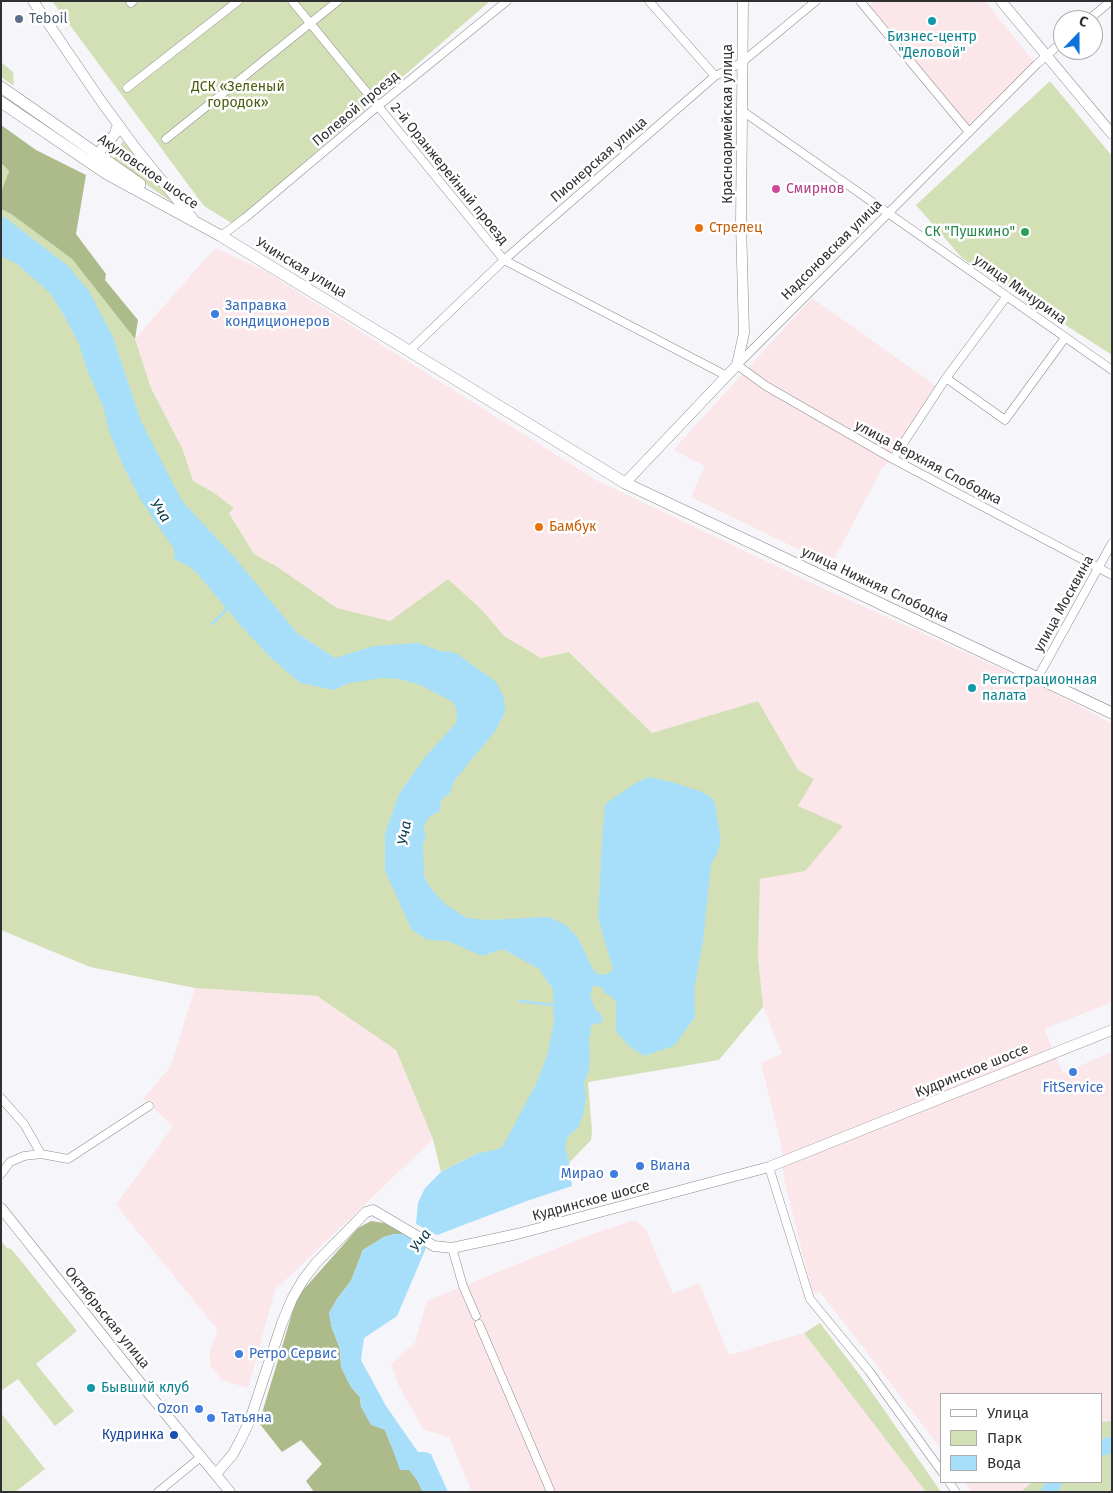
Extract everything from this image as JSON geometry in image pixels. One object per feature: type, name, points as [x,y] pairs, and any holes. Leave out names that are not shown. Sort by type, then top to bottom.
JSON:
[{"type":"main road","name":"Акуловское шоссе","points":[[1,87],[93,158]]},
{"type":"main road","name":"Акуловское шоссе","points":[[1,102],[195,222]]},
{"type":"main road","name":"Учинская улица","points":[[195,222],[221,236],[625,483]]},
{"type":"main road","name":"улица Нижняя Слободка","points":[[625,483],[1112,713]]},
{"type":"street","name":"Учинская улица","points":[[33,1],[118,124],[195,222]]},
{"type":"street","points":[[127,88],[238,1]]},
{"type":"street","name":"2-й Оранжерейный проезд","points":[[292,1],[504,260],[727,376]]},
{"type":"street","points":[[166,139],[338,1]]},
{"type":"street","name":"Полевой проезд","points":[[221,236],[507,1]]},
{"type":"street","points":[[649,1],[715,76]]},
{"type":"street","name":"Красноармейская улица","points":[[737,365],[744,334],[741,224],[742,1]]},
{"type":"street","name":"Пионерская улица","points":[[409,351],[504,260],[715,76],[742,63],[816,1]]},
{"type":"street","points":[[860,1],[969,132]]},
{"type":"street","points":[[1001,1],[1112,134]]},
{"type":"street","points":[[1100,10],[1111,1]]},
{"type":"street","name":"Надсоновская улица","points":[[625,483],[737,365],[887,213],[1053,50]]},
{"type":"street","name":"улица Мичурина","points":[[742,110],[1112,370]]},
{"type":"street","points":[[93,158],[115,134],[118,124]]},
{"type":"street","points":[[893,459],[946,378],[1007,296]]},
{"type":"street","points":[[946,378],[1005,420],[1065,338]]},
{"type":"street","name":"улица Верхняя Слободка","points":[[737,365],[766,386],[893,459],[1112,574]]},
{"type":"street","name":"улица Москвина","points":[[1038,677],[1112,543]]},
{"type":"street","name":"Кудринское шоссе","points":[[216,1474],[233,1454],[244,1433],[282,1323],[302,1280],[366,1212],[373,1210],[434,1246],[452,1248],[518,1234],[769,1167],[1112,1030]]},
{"type":"street","points":[[1,1098],[24,1124],[41,1154]]},
{"type":"street","points":[[1,1174],[10,1162],[24,1156],[41,1154],[68,1158],[149,1106]]},
{"type":"street","points":[[769,1167],[810,1299],[869,1371],[940,1469]]},
{"type":"street","name":"Октябрьская улица","points":[[1,1208],[230,1492]]},
{"type":"street","points":[[452,1248],[463,1286],[476,1316]]},
{"type":"street","points":[[479,1324],[551,1492]]},
{"type":"street","points":[[158,1492],[202,1456]]},
{"type":"shaded area","points":[[874,1],[985,1],[1034,62],[967,127],[867,8]]},
{"type":"shaded area","points":[[215,248],[263,270],[596,480],[818,586],[1057,694],[1112,724],[1112,1002],[1044,1029],[1063,1073],[1112,1052],[1112,1421],[1103,1422],[1103,1393],[940,1393],[940,1447],[820,1291],[815,1294],[811,1287],[784,1179],[781,1144],[761,1063],[782,1054],[763,1007],[758,956],[760,879],[805,871],[798,806],[814,779],[798,770],[758,701],[652,733],[570,652],[541,658],[504,636],[482,610],[448,579],[390,621],[337,608],[276,566],[254,554],[229,512],[234,508],[213,492],[193,481],[183,450],[151,388],[135,339]]},
{"type":"shaded area","points":[[812,298],[939,388],[894,457],[882,468],[831,565],[691,497],[705,466],[673,450]]},
{"type":"shaded area","points":[[195,988],[317,996],[396,1050],[433,1139],[275,1290],[248,1388],[222,1380],[210,1365],[210,1351],[218,1330],[116,1205],[173,1126],[143,1099],[171,1066]]},
{"type":"shaded area","points":[[635,1220],[645,1228],[673,1294],[699,1283],[729,1355],[804,1333],[926,1492],[472,1492],[449,1437],[423,1429],[399,1386],[391,1364],[415,1343],[427,1301],[587,1236]]},
{"type":"shaded area","points":[[966,1483],[1031,1483],[1021,1492],[972,1492]]},
{"type":"green space","name":"ДСК «Зеленый городок»","points":[[52,1],[490,1],[233,224],[204,206]]},
{"type":"green space","points":[[1,62],[13,72],[14,86],[1,77]]},
{"type":"green space","name":"СК \"Пушкино\"","points":[[1050,81],[1112,156],[1112,355],[962,258],[916,205]]},
{"type":"green space","points":[[1,125],[36,150],[86,175],[76,234],[106,274],[105,280],[138,320],[135,339],[72,259],[11,214],[1,209],[1,192],[9,171],[1,163]]},
{"type":"green space","points":[[123,141],[172,202],[112,161]]},
{"type":"green space","points":[[1,163],[9,171],[1,192]]},
{"type":"green space","points":[[1,209],[11,214],[72,259],[135,339],[151,388],[183,450],[193,481],[213,492],[234,508],[229,513],[254,554],[276,566],[337,608],[390,621],[448,579],[482,610],[504,636],[541,658],[569,652],[652,733],[758,701],[798,770],[814,779],[798,806],[843,826],[805,871],[760,879],[758,956],[763,1007],[719,1060],[588,1082],[591,1140],[569,1163],[572,1186],[476,1154],[441,1172],[433,1139],[396,1050],[317,996],[195,988],[90,967],[1,930]]},
{"type":"green space","points":[[371,1221],[384,1223],[404,1234],[384,1237],[363,1250],[351,1281],[329,1313],[332,1328],[340,1349],[341,1367],[351,1387],[360,1397],[361,1407],[385,1430],[391,1445],[417,1480],[423,1492],[314,1492],[306,1481],[322,1464],[301,1440],[282,1452],[259,1423],[297,1297],[358,1228]]},
{"type":"green space","points":[[1,1241],[18,1257],[77,1331],[36,1364],[74,1411],[55,1426],[18,1379],[1,1391]]},
{"type":"green space","points":[[820,1323],[862,1378],[941,1492],[926,1492],[804,1333]]},
{"type":"green space","points":[[1,1413],[45,1469],[15,1492],[1,1492]]},
{"type":"green space","points":[[1112,1421],[1112,1492],[1021,1492],[1031,1483],[1103,1483],[1103,1422]]},
{"type":"water","name":"Уча","points":[[1,216],[68,266],[89,291],[113,337],[141,421],[182,501],[235,558],[297,633],[335,658],[374,646],[418,643],[459,655],[496,682],[504,697],[505,712],[496,730],[454,781],[449,795],[441,800],[440,811],[429,817],[423,827],[426,835],[423,845],[424,876],[432,890],[446,905],[467,918],[487,920],[549,917],[566,925],[578,938],[594,971],[600,975],[608,974],[613,969],[598,918],[605,804],[636,783],[649,777],[672,782],[711,797],[715,804],[721,840],[717,854],[711,864],[703,942],[694,989],[695,1017],[674,1046],[644,1056],[630,1047],[616,1031],[616,1002],[610,995],[604,993],[603,988],[593,986],[590,995],[595,1009],[601,1014],[603,1020],[600,1024],[596,1023],[590,1027],[589,1071],[584,1083],[586,1097],[584,1112],[578,1128],[568,1136],[565,1146],[572,1186],[437,1235],[416,1224],[418,1203],[425,1188],[441,1172],[476,1154],[502,1148],[537,1082],[548,1053],[554,1022],[553,989],[539,969],[503,949],[482,956],[448,941],[428,940],[412,930],[385,871],[385,834],[399,794],[426,756],[456,723],[457,711],[453,702],[420,685],[399,679],[381,678],[346,684],[334,690],[300,683],[270,657],[196,572],[174,559],[174,549],[140,499],[124,467],[109,431],[103,406],[87,370],[79,344],[65,317],[50,293],[17,264],[1,256]]},
{"type":"water","points":[[404,1234],[426,1248],[397,1316],[364,1338],[361,1360],[386,1406],[418,1452],[431,1454],[448,1492],[423,1492],[409,1470],[400,1470],[385,1430],[371,1425],[361,1407],[360,1397],[351,1387],[341,1367],[340,1349],[332,1328],[329,1313],[351,1281],[363,1250],[384,1237]]},
{"type":"waterway","points":[[212,624],[229,607]]},
{"type":"waterway","points":[[519,1001],[553,1005]]},
{"type":"waterway","points":[[1103,1448],[1112,1444]]},
{"type":"waterway","points":[[1049,1492],[1054,1483]]},
{"type":"place","name":"Teboil","points":[[19,19]]},
{"type":"place","name":"Бизнес-центр \"Деловой\"","points":[[932,21]]},
{"type":"place","name":"Смирнов","points":[[776,189]]},
{"type":"place","name":"Стрелец","points":[[699,228]]},
{"type":"place","name":"СК \"Пушкино\"","points":[[1025,232]]},
{"type":"place","name":"Заправка кондиционеров","points":[[215,314]]},
{"type":"place","name":"Бамбук","points":[[539,527]]},
{"type":"place","name":"Регистрационная палата","points":[[972,688]]},
{"type":"place","name":"FitService","points":[[1073,1072]]},
{"type":"place","name":"Виана","points":[[640,1166]]},
{"type":"place","name":"Мирао","points":[[614,1174]]},
{"type":"place","name":"Ретро Сервис","points":[[239,1354]]},
{"type":"place","name":"Бывший клуб","points":[[91,1388]]},
{"type":"place","name":"Ozon","points":[[199,1409]]},
{"type":"place","name":"Татьяна","points":[[211,1418]]},
{"type":"place","name":"Кудринка","points":[[174,1435]]}]
